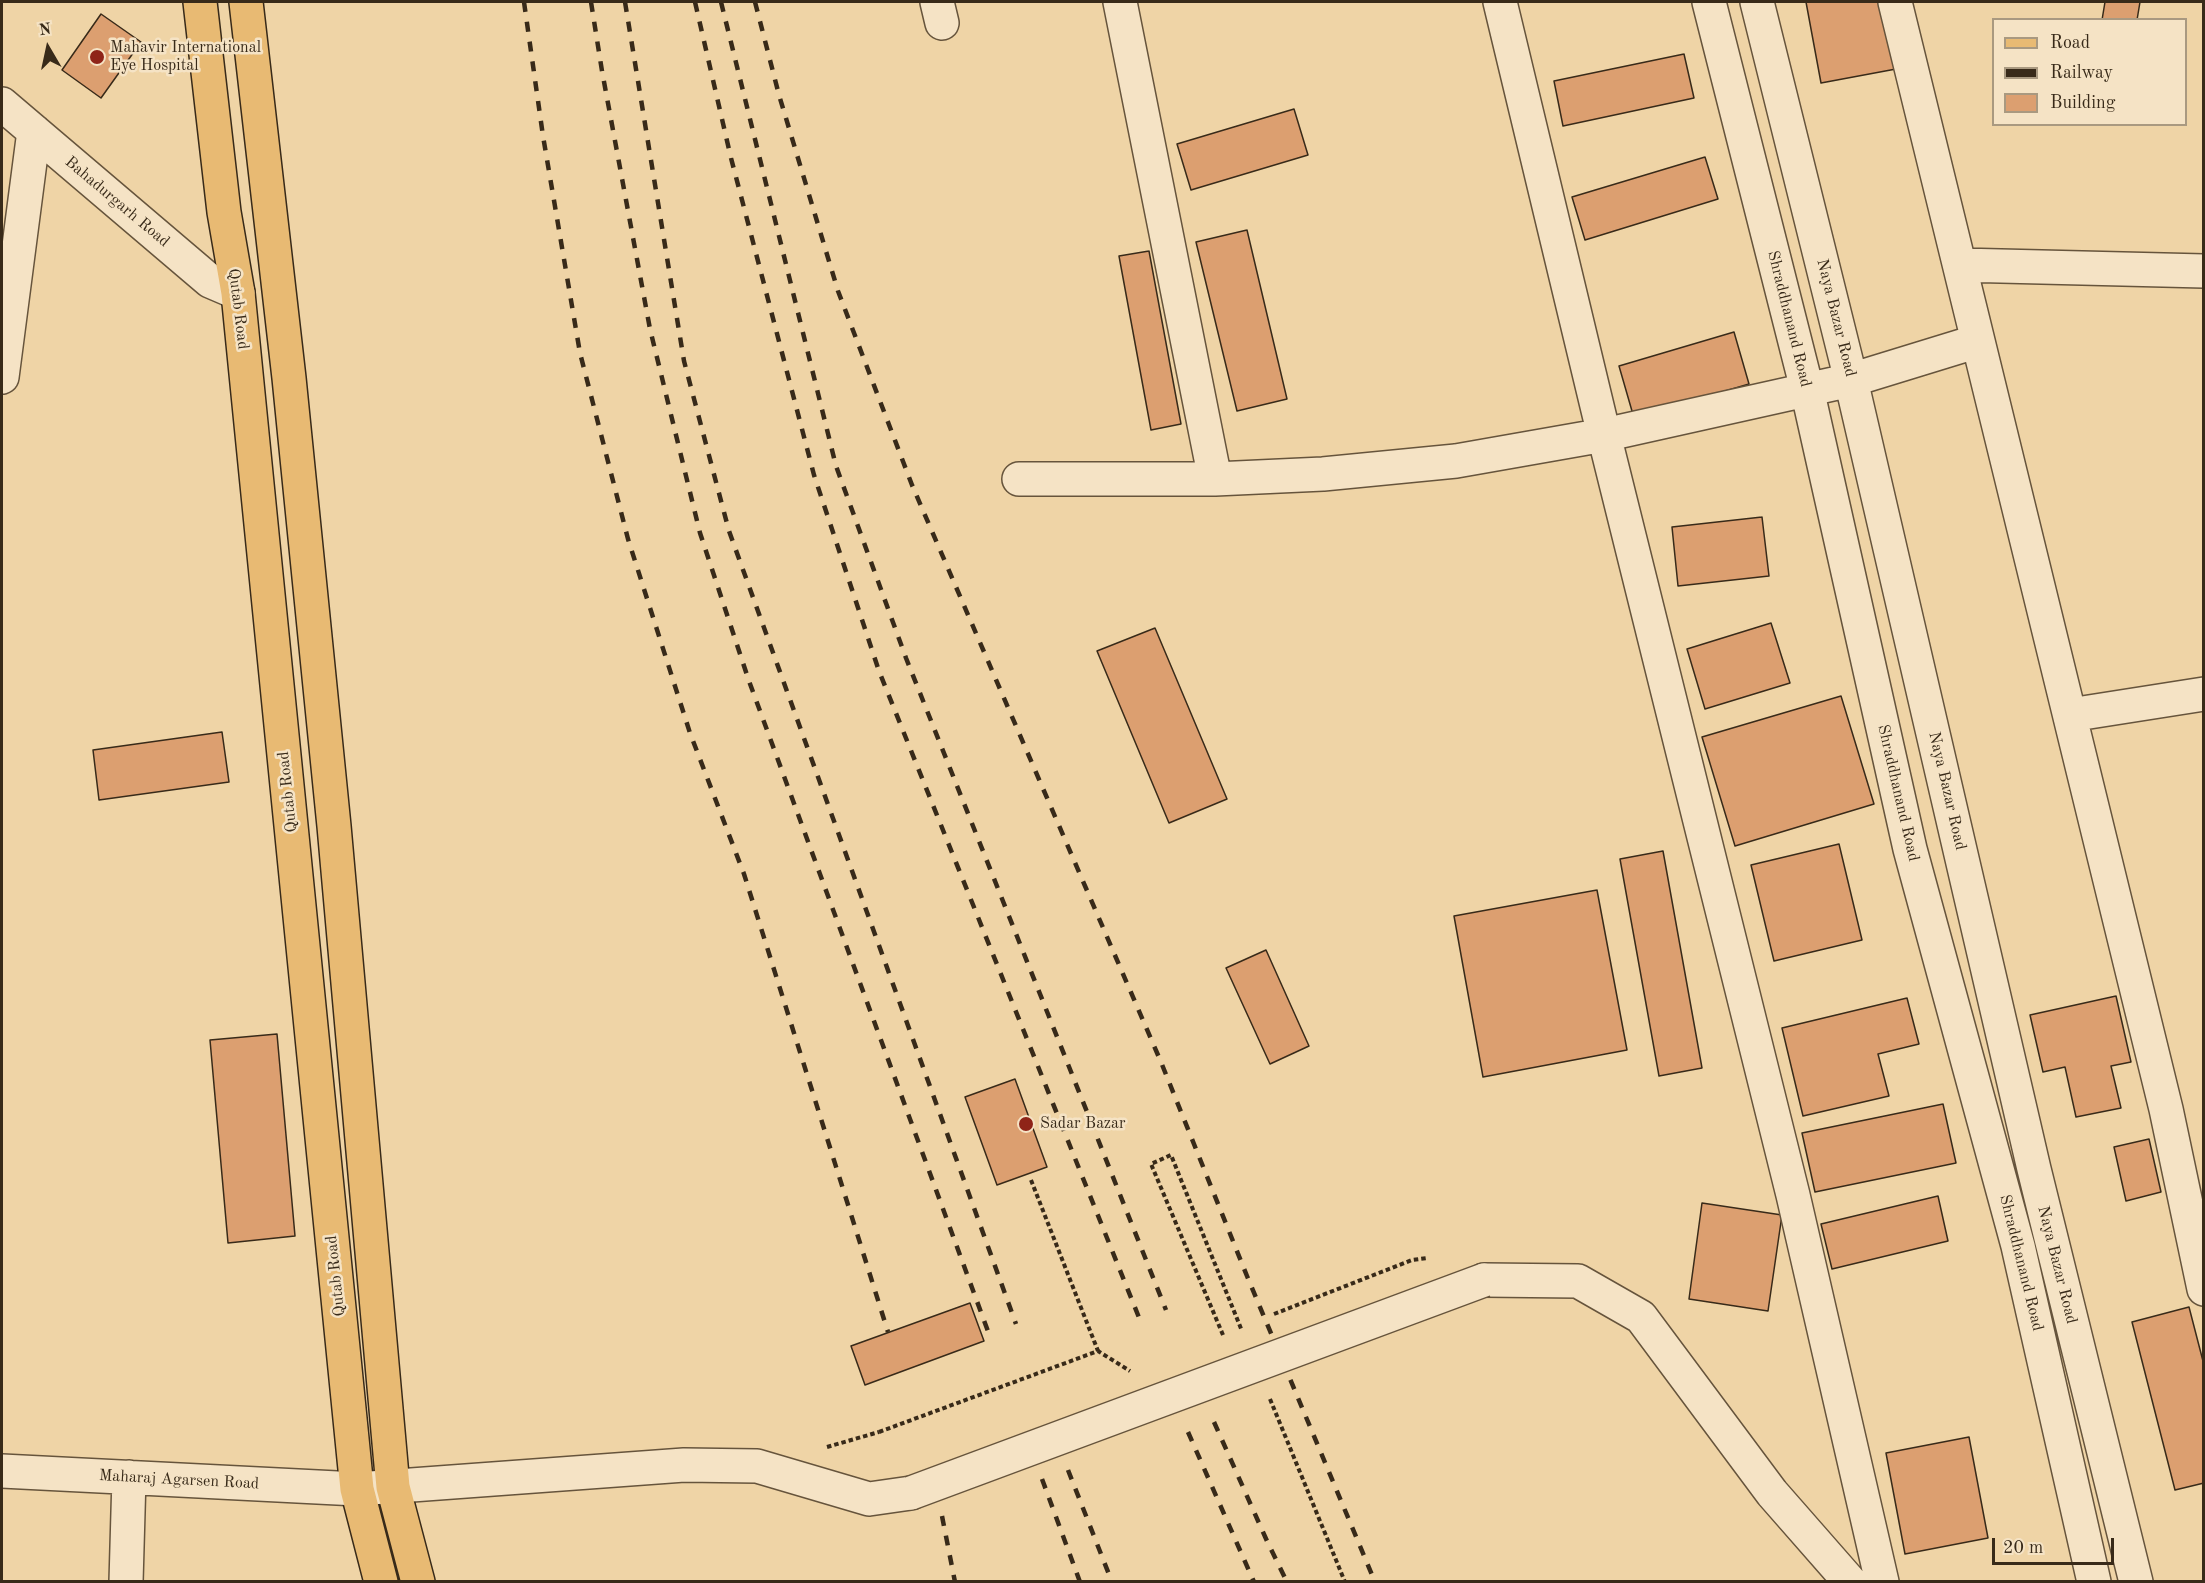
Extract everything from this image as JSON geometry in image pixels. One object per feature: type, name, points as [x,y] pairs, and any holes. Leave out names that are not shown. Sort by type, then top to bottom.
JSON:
[{"type":"main road","name":"Qutab Road","points":[[200,2],[224,212],[238,293],[357,1489],[381,1581]]},
{"type":"main road","points":[[246,2],[289,378],[334,826],[393,1487],[418,1581]]},
{"type":"street","points":[[1120,2],[1215,479]]},
{"type":"street","points":[[1500,2],[1604,435],[1793,1195],[1882,1581]]},
{"type":"street","name":"Shraddhanand Road","points":[[1709,2],[1807,389],[1910,849],[2018,1246],[2094,1581]]},
{"type":"street","name":"Naya Bazar Road","points":[[1757,2],[1851,380],[2034,1169],[2136,1581]]},
{"type":"street","points":[[1895,2],[2166,1109],[2204,1289]]},
{"type":"street","name":"Bahadurgarh Road","points":[[2,104],[210,281],[238,293]]},
{"type":"street","points":[[2,377],[34,131]]},
{"type":"street","points":[[1960,265],[2204,271]]},
{"type":"street","points":[[1019,479],[1215,479],[1323,474],[1456,462],[1604,435],[1851,380],[1978,341]]},
{"type":"street","points":[[2070,715],[2204,694]]},
{"type":"street","name":"Maharaj Agarsen Road","points":[[2,1472],[357,1489],[684,1465],[757,1466],[869,1498],[911,1492],[1484,1280],[1578,1281],[1641,1317],[1772,1493],[1850,1581]]},
{"type":"street","points":[[126,1581],[129,1477]]},
{"type":"path","points":[[879,1432],[1098,1351],[1030,1180]]},
{"type":"path","points":[[1160,1186],[1222,1335]]},
{"type":"building","points":[[1806,2],[1884,2],[1896,69],[1821,83]]},
{"type":"building","points":[[2105,2],[2140,2],[2137,18],[2102,18]]},
{"type":"building","points":[[101,14],[141,42],[101,98],[62,70]]},
{"type":"building","points":[[1684,54],[1694,98],[1563,126],[1554,81]]},
{"type":"building","points":[[1294,109],[1308,155],[1191,190],[1177,144]]},
{"type":"building","points":[[1705,157],[1718,199],[1585,240],[1572,197]]},
{"type":"building","points":[[1247,230],[1287,399],[1237,411],[1196,242]]},
{"type":"building","points":[[1149,251],[1181,424],[1151,430],[1119,256]]},
{"type":"building","points":[[1734,332],[1749,384],[1634,418],[1619,366]]},
{"type":"building","points":[[1762,517],[1769,576],[1678,586],[1672,527]]},
{"type":"building","points":[[1771,623],[1790,683],[1705,709],[1687,649]]},
{"type":"building","points":[[1155,628],[1227,799],[1169,823],[1097,651]]},
{"type":"building","points":[[1841,696],[1874,804],[1735,846],[1702,737]]},
{"type":"building","points":[[222,732],[229,782],[99,800],[93,750]]},
{"type":"building","points":[[1839,844],[1862,940],[1774,961],[1751,865]]},
{"type":"building","points":[[1663,851],[1702,1068],[1659,1076],[1620,859]]},
{"type":"building","points":[[1597,890],[1627,1050],[1483,1077],[1454,916]]},
{"type":"building","points":[[1266,950],[1309,1046],[1270,1064],[1226,968]]},
{"type":"building","points":[[2116,996],[2131,1062],[2111,1066],[2121,1108],[2076,1117],[2065,1067],[2043,1072],[2030,1015]]},
{"type":"building","points":[[1907,998],[1919,1044],[1878,1054],[1889,1096],[1803,1116],[1782,1028]]},
{"type":"building","points":[[277,1034],[295,1236],[228,1243],[210,1040]]},
{"type":"building","points":[[1015,1079],[1047,1167],[997,1185],[965,1097]]},
{"type":"building","points":[[1943,1104],[1956,1163],[1815,1192],[1802,1133]]},
{"type":"building","points":[[2149,1139],[2161,1192],[2126,1201],[2114,1147]]},
{"type":"building","points":[[1938,1196],[1948,1241],[1832,1269],[1821,1224]]},
{"type":"building","points":[[1702,1203],[1782,1215],[1768,1311],[1689,1299]]},
{"type":"building","points":[[970,1303],[984,1341],[865,1385],[851,1346]]},
{"type":"building","points":[[2189,1307],[2204,1365],[2204,1483],[2175,1490],[2132,1322]]},
{"type":"building","points":[[1969,1437],[1988,1538],[1905,1554],[1886,1453]]},
{"type":"railway","points":[[524,2],[543,136],[580,353],[628,539],[690,733],[744,874],[888,1332]]},
{"type":"railway","points":[[591,2],[650,329],[700,533],[749,681],[989,1334]]},
{"type":"railway","points":[[625,2],[684,361],[729,531],[1016,1324]]},
{"type":"railway","points":[[695,2],[731,158],[814,475],[879,671],[1140,1320]]},
{"type":"railway","points":[[721,2],[836,466],[906,658],[1166,1310]]},
{"type":"railway","points":[[755,2],[779,95],[838,291],[912,485],[1161,1062],[1247,1276],[1375,1582]]},
{"type":"railway","points":[[1214,1422],[1287,1582]]},
{"type":"railway","points":[[1188,1432],[1254,1582]]},
{"type":"railway","points":[[1068,1470],[1112,1582]]},
{"type":"railway","points":[[1042,1479],[1080,1582]]},
{"type":"railway","points":[[942,1516],[955,1582]]},
{"type":"place","name":"Mahavir International Eye Hospital","points":[[97,57]]},
{"type":"place","name":"Sadar Bazar","points":[[1026,1124]]}]
